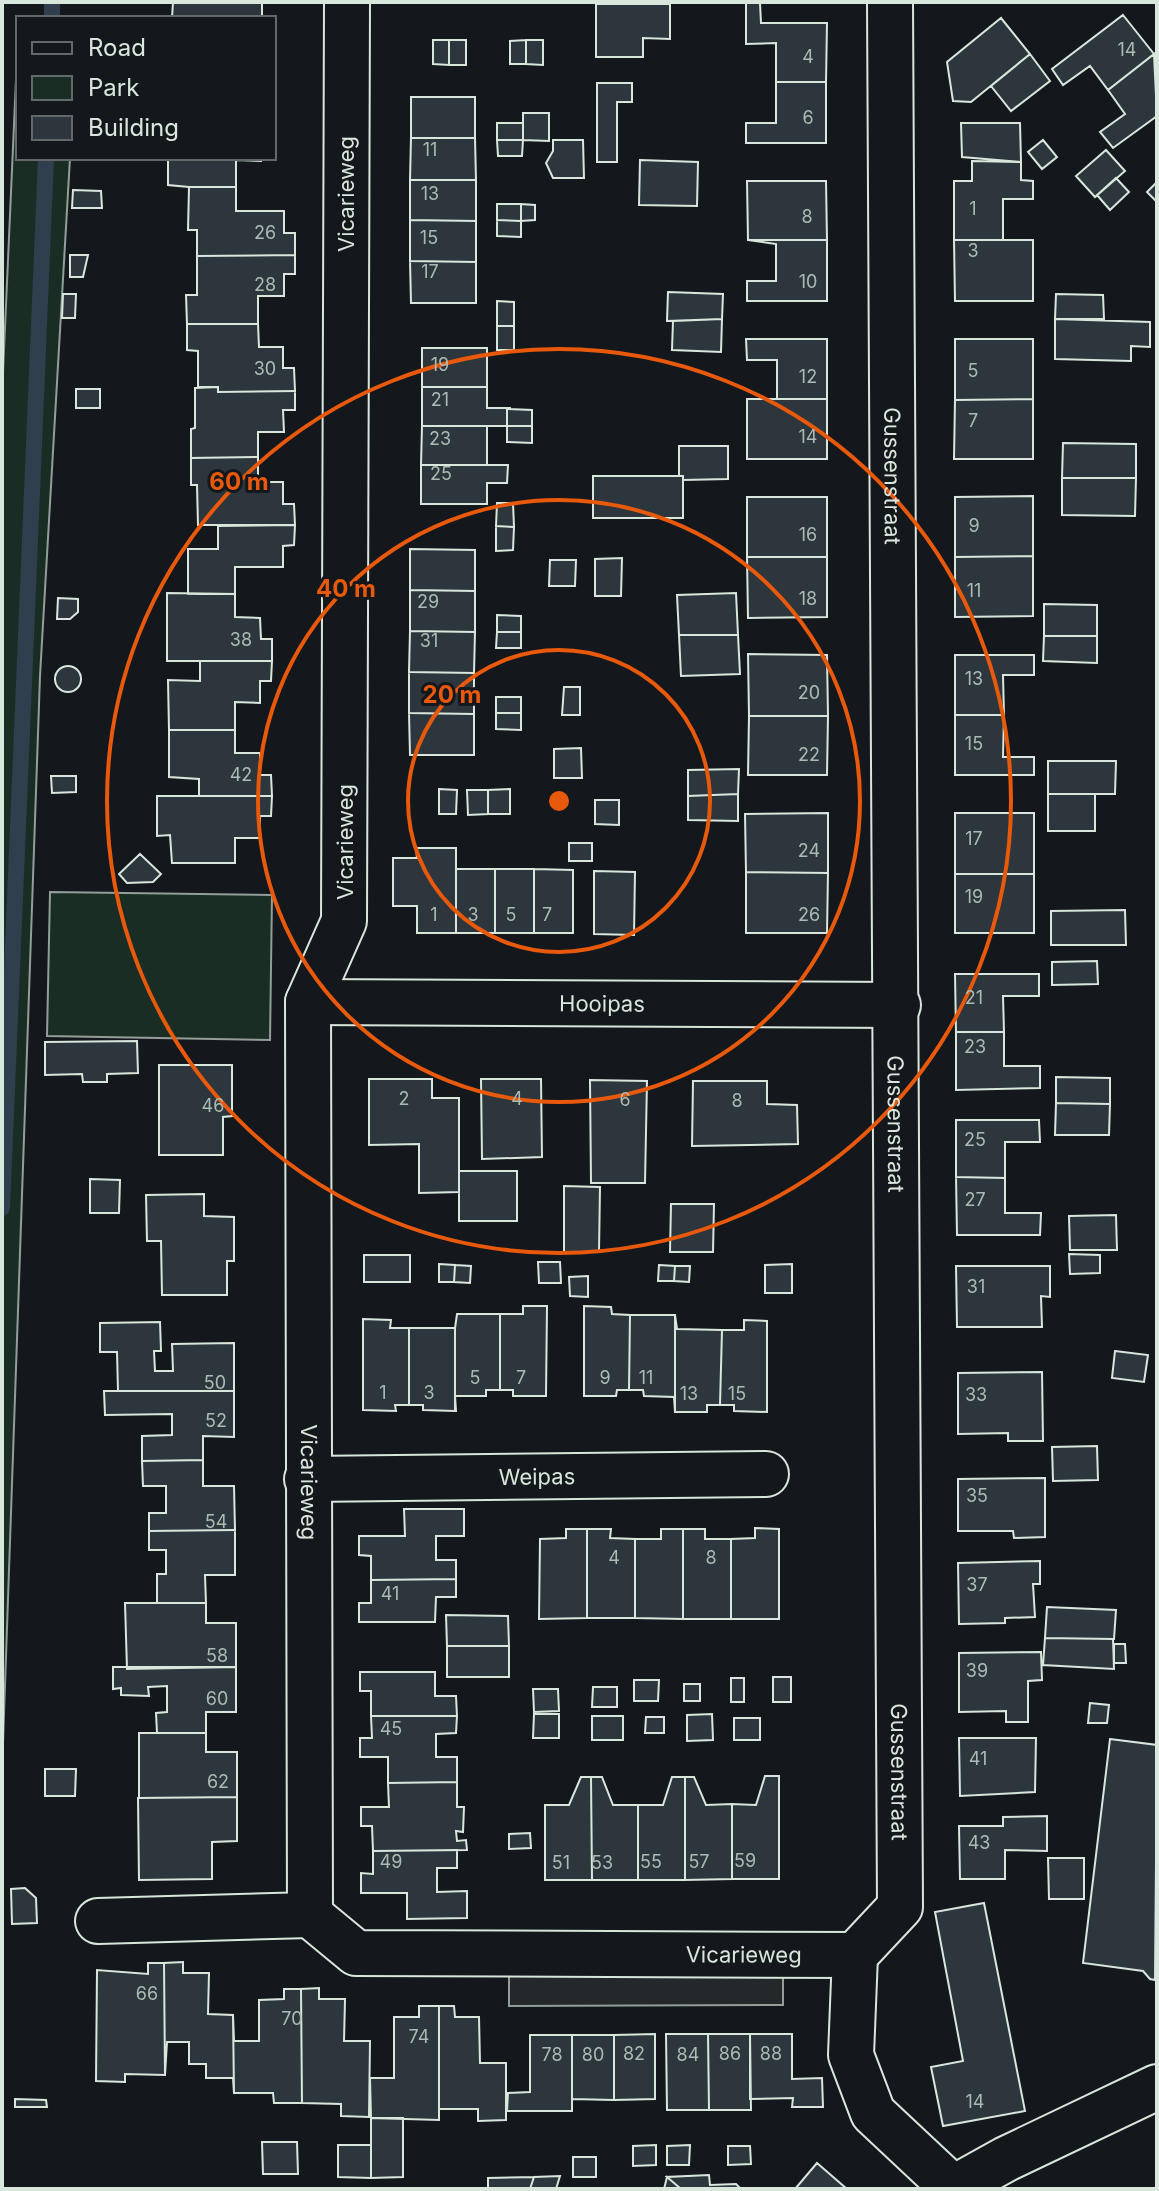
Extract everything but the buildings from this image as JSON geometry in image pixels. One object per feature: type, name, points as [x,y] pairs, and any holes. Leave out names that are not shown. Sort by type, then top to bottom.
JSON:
[{"type":"street","name":"Vicarieweg","points":[[347,2],[344,921],[308,1002],[310,1915],[356,1953],[855,1955]]},
{"type":"street","name":"Gussenstraat","points":[[855,1955],[900,1907],[898,1005],[890,2]]},
{"type":"street","name":"Hooipas","points":[[308,1002],[898,1005]]},
{"type":"street","name":"Weipas","points":[[307,1479],[766,1474]]},
{"type":"street","points":[[98,1921],[310,1915]]},
{"type":"street","points":[[855,1955],[851,2055],[873,2113],[953,2188],[1157,2087]]},
{"type":"green space","points":[[16,80],[16,160],[70,160],[40,676],[2,1772],[2,395]]},
{"type":"green space","points":[[50,892],[272,895],[270,1040],[47,1036]]},
{"type":"shaded area","points":[[783,1973],[783,2005],[509,2006],[509,1974]]},
{"type":"waterway","points":[[52,2],[52,16]]},
{"type":"waterway","points":[[2,1208],[46,160]]}]
